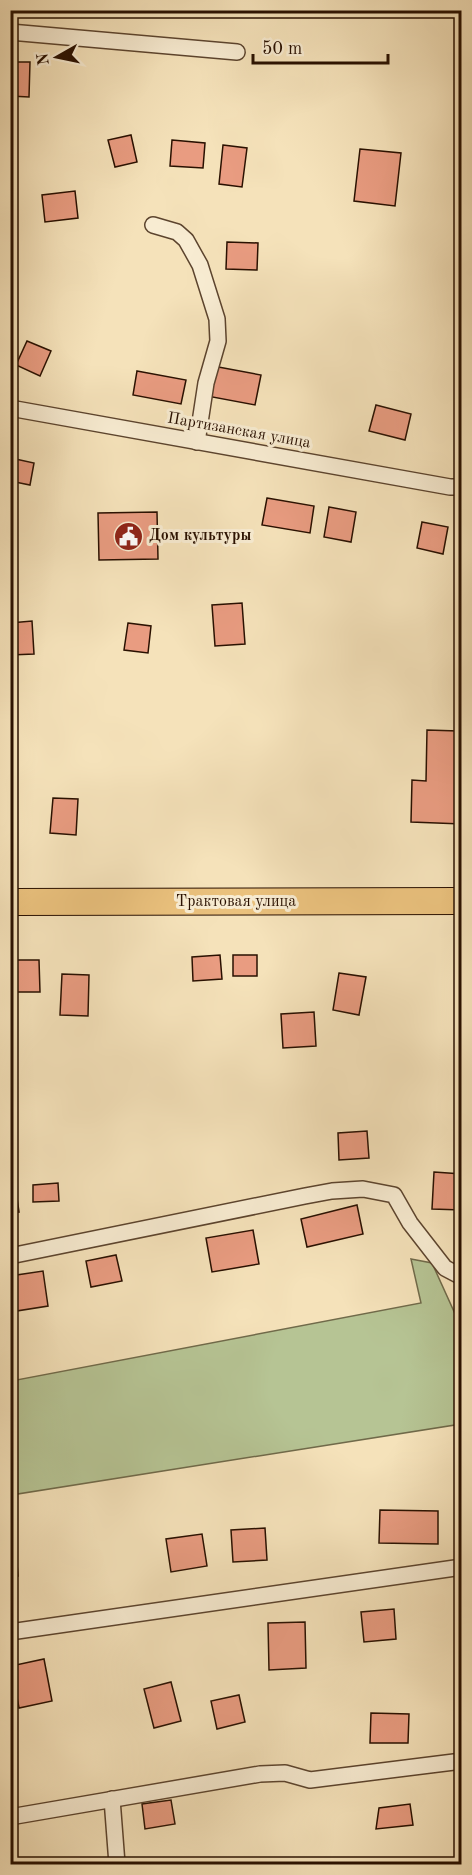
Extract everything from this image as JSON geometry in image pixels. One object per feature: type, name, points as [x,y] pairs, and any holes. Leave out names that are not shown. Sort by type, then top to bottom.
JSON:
[{"type":"highway","name":"Трактовая улица","points":[[10,902],[462,901]]},
{"type":"street","points":[[10,32],[237,52]]},
{"type":"street","points":[[153,225],[177,232],[186,240],[200,265],[217,319],[218,341],[206,383],[196,442]]},
{"type":"street","name":"Партизанская улица","points":[[10,408],[438,485],[462,487]]},
{"type":"street","points":[[10,1256],[305,1196],[363,1189],[394,1195],[410,1223],[445,1268],[462,1277]]},
{"type":"street","points":[[10,1632],[462,1568]]},
{"type":"street","points":[[10,1817],[260,1774],[285,1773],[310,1780],[462,1761]]},
{"type":"street","points":[[112,1798],[117,1864]]},
{"type":"green space","points":[[411,1259],[432,1263],[461,1327],[461,1424],[11,1495],[11,1381],[421,1303]]},
{"type":"building","points":[[205,10],[227,10],[227,16],[205,15]]},
{"type":"building","points":[[10,62],[30,62],[29,97],[10,96]]},
{"type":"building","points":[[131,135],[137,162],[115,167],[108,140]]},
{"type":"building","points":[[172,140],[205,143],[203,168],[170,166]]},
{"type":"building","points":[[223,145],[247,148],[242,187],[219,184]]},
{"type":"building","points":[[360,149],[401,153],[395,206],[354,201]]},
{"type":"building","points":[[75,191],[78,218],[45,222],[42,195]]},
{"type":"building","points":[[227,242],[258,243],[257,270],[226,269]]},
{"type":"building","points":[[27,341],[51,351],[40,376],[16,365]]},
{"type":"building","points":[[213,366],[261,375],[255,405],[207,396]]},
{"type":"building","points":[[137,371],[186,380],[181,404],[133,395]]},
{"type":"building","points":[[376,405],[411,414],[405,440],[369,431]]},
{"type":"building","points":[[11,458],[34,463],[30,485],[10,481]]},
{"type":"building","points":[[267,498],[314,506],[310,533],[262,525]]},
{"type":"building","points":[[329,507],[356,512],[351,542],[324,537]]},
{"type":"building","name":"Дом культуры","points":[[157,512],[158,559],[99,560],[98,513]]},
{"type":"building","points":[[422,522],[448,527],[443,554],[417,548]]},
{"type":"building","points":[[242,603],[245,644],[215,646],[212,605]]},
{"type":"building","points":[[32,621],[34,654],[10,655],[10,623]]},
{"type":"building","points":[[128,623],[151,626],[148,653],[124,650]]},
{"type":"building","points":[[427,730],[458,731],[457,778],[462,778],[462,824],[411,822],[412,780],[426,781]]},
{"type":"building","points":[[53,798],[78,799],[76,835],[50,833]]},
{"type":"building","points":[[220,955],[222,979],[193,981],[192,957]]},
{"type":"building","points":[[233,955],[257,955],[257,976],[233,976]]},
{"type":"building","points":[[16,960],[39,960],[40,992],[16,992]]},
{"type":"building","points":[[339,973],[366,977],[359,1015],[333,1010]]},
{"type":"building","points":[[62,974],[89,975],[88,1016],[60,1015]]},
{"type":"building","points":[[314,1012],[316,1046],[283,1048],[281,1014]]},
{"type":"building","points":[[367,1131],[369,1158],[339,1160],[338,1133]]},
{"type":"building","points":[[434,1172],[462,1174],[462,1210],[432,1209]]},
{"type":"building","points":[[58,1183],[59,1201],[33,1202],[33,1185]]},
{"type":"building","points":[[10,1184],[15,1184],[19,1212],[10,1213]]},
{"type":"building","points":[[357,1205],[363,1234],[307,1247],[301,1219]]},
{"type":"building","points":[[253,1230],[259,1264],[212,1272],[206,1238]]},
{"type":"building","points":[[116,1255],[122,1281],[91,1287],[86,1261]]},
{"type":"building","points":[[43,1271],[48,1306],[10,1312],[10,1276]]},
{"type":"building","points":[[380,1510],[438,1511],[438,1544],[379,1543]]},
{"type":"building","points":[[265,1528],[267,1560],[233,1562],[231,1530]]},
{"type":"building","points":[[202,1534],[207,1566],[171,1572],[166,1539]]},
{"type":"building","points":[[10,1538],[15,1538],[18,1576],[10,1576]]},
{"type":"building","points":[[394,1609],[396,1639],[364,1642],[361,1612]]},
{"type":"building","points":[[305,1622],[306,1668],[269,1670],[268,1623]]},
{"type":"building","points":[[44,1659],[52,1701],[19,1708],[11,1666]]},
{"type":"building","points":[[171,1682],[181,1721],[154,1728],[144,1689]]},
{"type":"building","points":[[239,1695],[245,1722],[217,1729],[211,1701]]},
{"type":"building","points":[[371,1713],[409,1714],[408,1743],[370,1743]]},
{"type":"building","points":[[462,1795],[462,1828],[459,1828],[455,1796]]},
{"type":"building","points":[[171,1800],[175,1824],[145,1829],[142,1804]]},
{"type":"building","points":[[410,1804],[413,1825],[376,1829],[379,1808]]},
{"type":"building","points":[[363,1859],[364,1864],[333,1864],[333,1860]]},
{"type":"place","name":"Дом культуры","points":[[128,536]]}]
